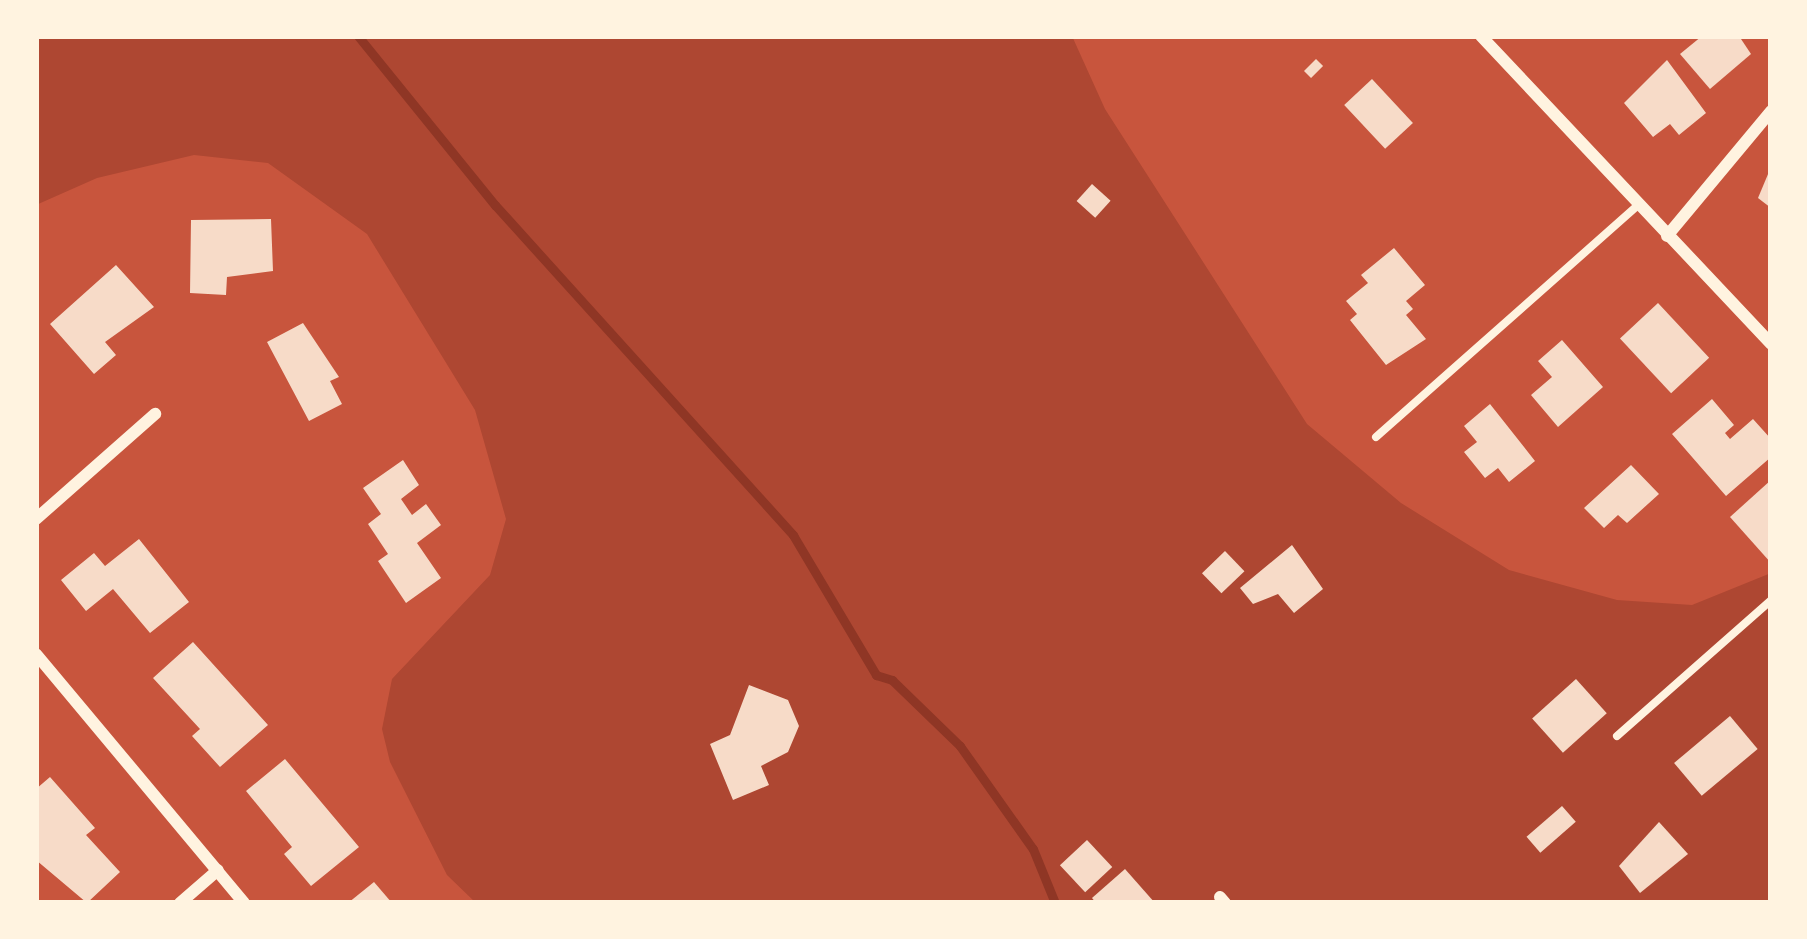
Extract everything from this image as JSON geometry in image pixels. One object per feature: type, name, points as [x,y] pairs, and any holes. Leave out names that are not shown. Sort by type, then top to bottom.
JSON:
[{"type":"street","points":[[1481,36],[1771,344]]},
{"type":"street","points":[[1667,236],[1771,111]]},
{"type":"street","points":[[36,519],[155,414]]},
{"type":"street","points":[[36,654],[244,903]]},
{"type":"street","points":[[180,903],[218,870]]},
{"type":"lane","points":[[1376,437],[1638,205]]},
{"type":"lane","points":[[1617,736],[1771,599]]},
{"type":"shaded area","points":[[36,36],[1072,36],[1105,109],[1307,424],[1401,503],[1509,570],[1617,600],[1692,605],[1771,573],[1771,903],[476,903],[447,875],[390,762],[382,729],[392,679],[490,575],[506,519],[475,410],[367,234],[268,163],[194,155],[97,178],[36,205]]},
{"type":"building","points":[[1702,36],[1739,36],[1751,54],[1710,89],[1680,54]]},
{"type":"building","points":[[1316,59],[1323,66],[1311,78],[1304,71]]},
{"type":"building","points":[[1667,60],[1706,113],[1679,135],[1670,124],[1653,137],[1624,103]]},
{"type":"building","points":[[1372,79],[1413,123],[1385,149],[1344,105]]},
{"type":"building","points":[[1771,167],[1771,208],[1758,198]]},
{"type":"building","points":[[1092,184],[1111,201],[1095,218],[1077,201]]},
{"type":"building","points":[[271,219],[273,271],[227,277],[226,295],[190,293],[191,220]]},
{"type":"building","points":[[1394,248],[1425,285],[1406,301],[1413,309],[1406,315],[1426,339],[1386,365],[1350,320],[1357,314],[1346,301],[1368,283],[1361,275]]},
{"type":"building","points":[[116,265],[154,307],[105,342],[116,355],[94,374],[50,324]]},
{"type":"building","points":[[1658,303],[1709,358],[1671,393],[1620,338]]},
{"type":"building","points":[[303,323],[339,377],[330,381],[342,404],[309,421],[267,342]]},
{"type":"building","points":[[1562,340],[1603,387],[1558,427],[1531,395],[1552,377],[1538,361]]},
{"type":"building","points":[[1712,399],[1734,425],[1725,433],[1730,439],[1753,419],[1771,439],[1771,457],[1726,496],[1672,434]]},
{"type":"building","points":[[1490,404],[1535,461],[1509,482],[1498,468],[1485,478],[1464,452],[1477,442],[1464,426]]},
{"type":"building","points":[[403,460],[419,485],[401,499],[412,515],[426,504],[441,525],[417,543],[441,578],[406,603],[378,561],[388,554],[368,524],[381,514],[363,488]]},
{"type":"building","points":[[1631,465],[1659,494],[1627,523],[1618,515],[1604,528],[1584,508]]},
{"type":"building","points":[[1771,480],[1771,563],[1730,517]]},
{"type":"building","points":[[139,539],[189,602],[150,633],[113,589],[86,611],[61,580],[94,553],[105,566]]},
{"type":"building","points":[[1292,545],[1323,589],[1294,613],[1278,594],[1253,604],[1240,588]]},
{"type":"building","points":[[1225,551],[1244,571],[1221,593],[1202,573]]},
{"type":"building","points":[[193,642],[268,725],[220,767],[192,736],[200,729],[153,678]]},
{"type":"building","points":[[1576,679],[1607,713],[1563,753],[1532,718]]},
{"type":"building","points":[[749,685],[788,700],[799,726],[788,752],[761,766],[769,785],[733,800],[710,744],[730,735]]},
{"type":"building","points":[[1730,716],[1758,749],[1702,796],[1674,763]]},
{"type":"building","points":[[285,759],[359,847],[311,886],[284,854],[292,847],[246,791]]},
{"type":"building","points":[[50,777],[95,828],[86,835],[120,872],[87,903],[36,860],[36,789]]},
{"type":"building","points":[[1562,806],[1576,822],[1540,853],[1527,837]]},
{"type":"building","points":[[1659,822],[1688,854],[1640,893],[1619,866]]},
{"type":"building","points":[[1087,840],[1112,867],[1085,892],[1060,865]]},
{"type":"building","points":[[1125,869],[1155,903],[1096,903],[1092,898]]},
{"type":"building","points":[[374,882],[392,903],[348,903]]},
{"type":"waterway","points":[[358,36],[495,205],[793,535],[876,675],[892,680],[960,746],[1033,849],[1055,903]]}]
